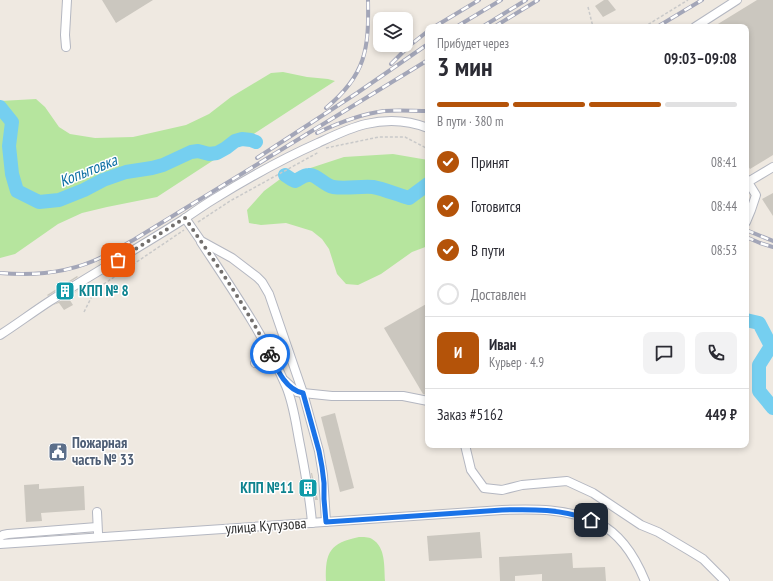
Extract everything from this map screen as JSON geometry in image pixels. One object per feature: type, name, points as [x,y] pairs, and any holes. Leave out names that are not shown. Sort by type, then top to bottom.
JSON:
[{"type":"street","points":[[66,47],[65,34],[67,0]]},
{"type":"street","points":[[700,24],[737,0]]},
{"type":"street","points":[[0,335],[50,301],[234,187],[300,151],[366,124],[382,121],[394,121],[412,123],[425,127]]},
{"type":"street","points":[[749,179],[773,167]]},
{"type":"street","points":[[749,183],[756,195],[749,215]]},
{"type":"street","points":[[185,218],[251,319],[286,387],[293,407],[310,502],[312,523]]},
{"type":"street","points":[[201,241],[232,258],[257,277],[266,288],[272,300],[303,393],[319,451],[324,483],[326,522]]},
{"type":"street","points":[[255,363],[270,355]]},
{"type":"street","points":[[292,360],[293,407]]},
{"type":"street","points":[[281,376],[297,392],[332,396],[403,396],[425,400]]},
{"type":"street","points":[[466,448],[471,470],[484,488],[502,490],[522,485],[567,481],[593,493],[641,525],[658,532],[690,551],[703,560],[725,581]]},
{"type":"street","name":"улица Кутузова","points":[[0,544],[534,509],[566,513],[599,523],[612,532],[631,553],[639,566],[645,581]]},
{"type":"street","points":[[97,512],[98,538]]},
{"type":"street","points":[[0,537],[8,534],[97,527]]},
{"type":"path","points":[[649,24],[688,0]]},
{"type":"path","points":[[588,7],[592,24]]},
{"type":"path","points":[[325,149],[379,137],[405,138],[425,148]]},
{"type":"path","points":[[84,312],[95,290],[230,201],[318,152]]},
{"type":"green space","points":[[283,72],[335,81],[157,197],[82,213],[58,224],[15,254],[0,258],[0,101],[36,99],[45,107],[59,127],[70,134],[95,138],[133,137],[186,125],[209,114],[231,97],[271,73]]},
{"type":"green space","points":[[393,154],[425,159],[425,247],[412,252],[381,274],[358,285],[346,284],[337,274],[329,249],[322,239],[312,231],[286,223],[261,225],[249,223],[247,210],[264,191],[283,177],[344,157]]},
{"type":"green space","points":[[359,537],[371,538],[380,547],[384,564],[385,581],[326,581],[328,556],[331,550],[341,542]]},
{"type":"building","points":[[102,0],[153,0],[116,23]]},
{"type":"building","points":[[604,0],[608,0],[616,10],[603,17],[595,6]]},
{"type":"building","points":[[757,0],[773,0],[773,155],[750,169],[749,24],[718,24]]},
{"type":"building","points":[[773,193],[773,216],[762,199]]},
{"type":"building","points":[[77,276],[78,277],[48,296],[47,295]]},
{"type":"building","points":[[84,287],[68,297],[73,305],[64,310],[59,303],[53,305]]},
{"type":"building","points":[[425,305],[425,395],[423,394],[384,328]]},
{"type":"building","points":[[335,413],[354,488],[340,492],[321,417]]},
{"type":"building","points":[[312,473],[318,500],[315,500]]},
{"type":"building","points":[[39,484],[39,489],[84,486],[85,510],[41,513],[42,521],[26,522],[24,485]]},
{"type":"building","points":[[480,532],[482,558],[429,561],[427,536]]},
{"type":"building","points":[[572,553],[573,568],[605,567],[606,581],[542,581],[542,574],[515,576],[515,581],[500,581],[499,557]]},
{"type":"waterway","name":"Копытовка","points":[[0,107],[12,122],[9,146],[12,174],[17,191],[39,202],[59,200],[84,190],[103,180],[126,172],[163,165],[191,152],[198,151],[209,154],[217,153],[235,141],[242,139],[256,142]]},
{"type":"waterway","name":"Копытовка","points":[[285,175],[295,181],[305,176],[312,175],[333,187],[373,187],[409,198],[425,186]]},
{"type":"waterway","name":"Копытовка","points":[[749,321],[759,323],[771,346],[759,365],[759,391],[773,408]]},
{"type":"railway","points":[[326,108],[350,84],[362,60],[366,47],[368,0]]},
{"type":"railway","points":[[439,24],[479,0]]},
{"type":"railway","points":[[461,24],[501,0]]},
{"type":"railway","points":[[487,24],[526,0]]},
{"type":"railway","points":[[499,24],[538,0]]},
{"type":"railway","points":[[662,24],[702,0]]},
{"type":"railway","points":[[391,64],[409,46],[425,33]]},
{"type":"railway","points":[[257,158],[357,93],[425,46]]},
{"type":"railway","points":[[0,273],[26,274],[65,270],[77,267],[106,255],[135,239],[425,62]]},
{"type":"railway","points":[[317,133],[350,119],[375,112],[425,111]]},
{"type":"railway","points":[[749,231],[773,241]]},
{"type":"railway","points":[[749,238],[773,247]]},
{"type":"way so far","points":[[118,260],[185,218],[251,319],[270,354]]},
{"type":"place","name":"КПП № 8","points":[[65,291]]},
{"type":"place","name":"Пожарная часть № 33","points":[[58,452]]},
{"type":"place","name":"КПП №11","points":[[308,488]]},
{"type":"route","points":[[270,354],[281,376],[297,392],[303,393],[322,467],[326,522],[528,509],[566,513],[591,520]]}]
